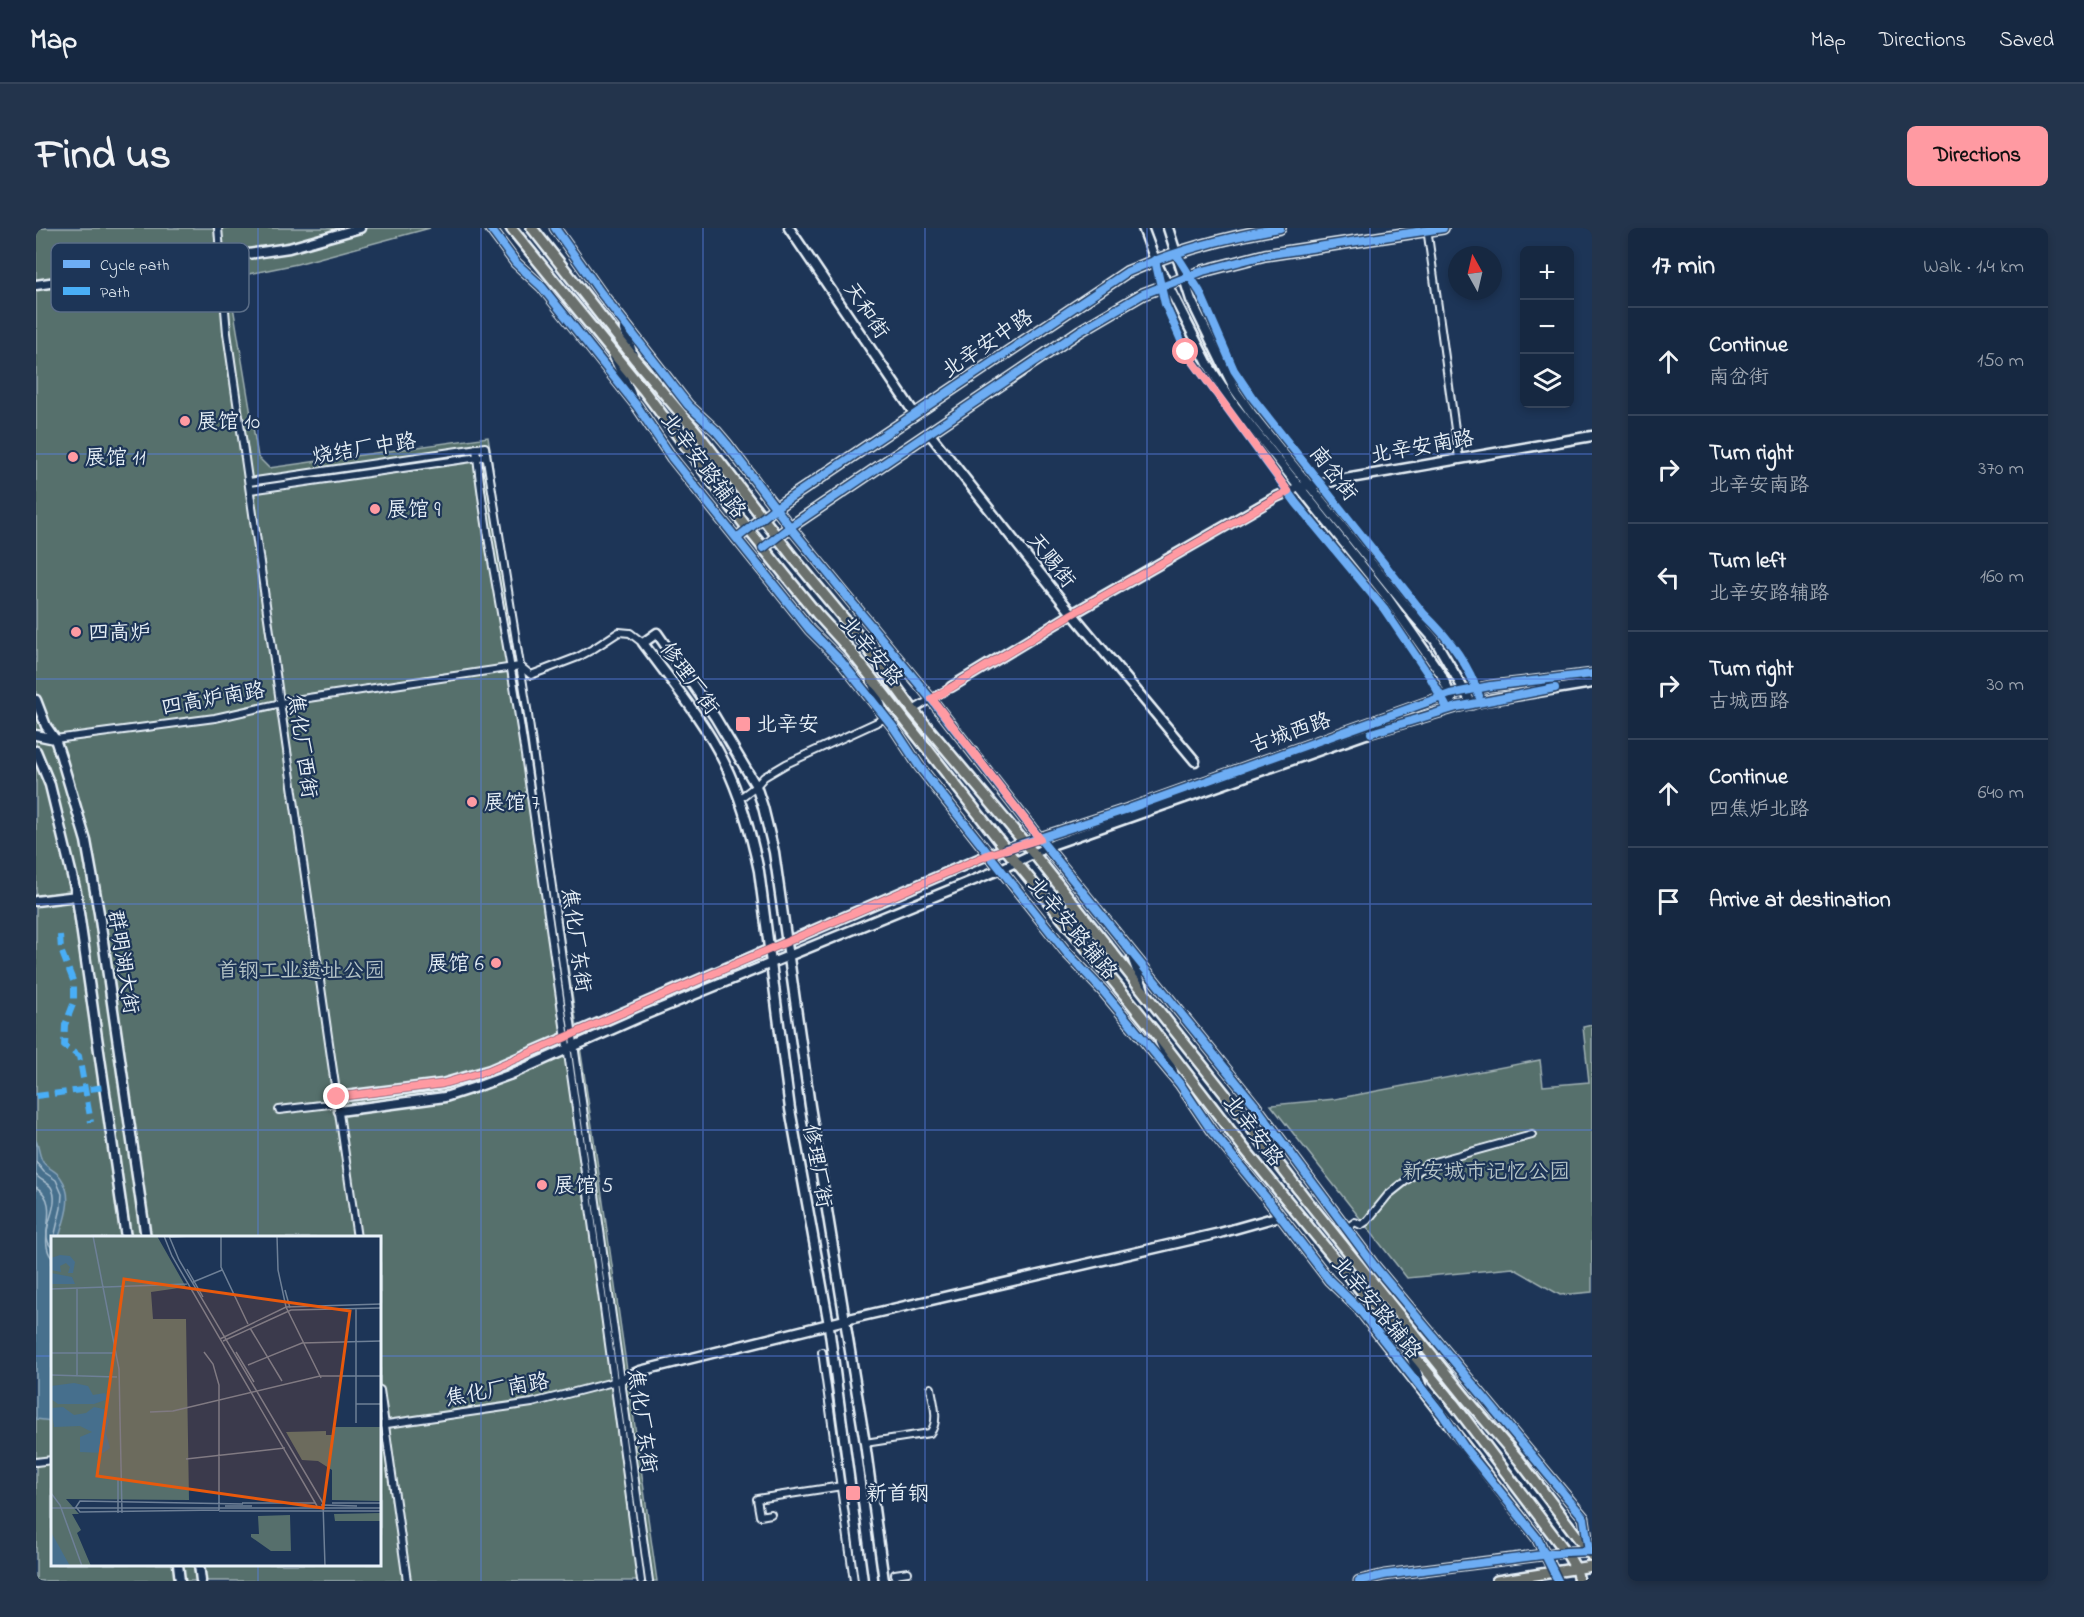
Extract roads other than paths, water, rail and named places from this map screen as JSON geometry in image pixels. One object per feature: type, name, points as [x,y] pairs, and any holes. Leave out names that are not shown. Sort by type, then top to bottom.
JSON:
[{"type":"main road","points":[[249,255],[289,248],[360,228]]},
{"type":"main road","name":"北辛安路辅路","points":[[490,228],[516,263],[542,287],[637,406],[672,458],[810,630],[840,660],[886,718],[919,766],[1073,961],[1103,991],[1180,1084],[1211,1130],[1329,1280],[1358,1308],[1424,1390],[1466,1448],[1537,1538],[1554,1572]]},
{"type":"main road","name":"北辛安路","points":[[511,228],[610,348],[763,548],[868,673],[1016,862],[1154,1031],[1279,1192],[1408,1348],[1566,1552],[1576,1569],[1579,1581]]},
{"type":"main road","name":"北辛安路","points":[[532,228],[634,358],[699,435],[777,537],[861,639],[913,710],[1034,854],[1379,1291],[1519,1460],[1591,1553]]},
{"type":"main road","name":"北辛安路辅路","points":[[555,228],[623,322],[688,405],[727,444],[790,527],[932,699],[1040,839],[1254,1104],[1373,1264],[1584,1518],[1591,1553]]},
{"type":"main road","name":"天和街","points":[[789,228],[914,413]]},
{"type":"main road","name":"南岔街","points":[[1143,228],[1155,260],[1209,366],[1235,406],[1387,597],[1441,675],[1457,707]]},
{"type":"main road","name":"南岔街","points":[[1168,228],[1191,300],[1235,390],[1435,640],[1472,704]]},
{"type":"main road","name":"北辛安中路","points":[[737,538],[775,508],[914,413],[1127,272],[1155,260],[1280,228]]},
{"type":"main road","name":"北辛安中路","points":[[763,548],[790,527],[1107,314],[1143,294],[1203,271],[1265,255],[1443,228]]},
{"type":"main road","points":[[36,285],[51,283]]},
{"type":"main road","points":[[623,322],[634,358]]},
{"type":"main road","points":[[610,348],[637,406]]},
{"type":"main road","name":"天赐街","points":[[929,433],[1072,614],[1195,761]]},
{"type":"main road","name":"北辛安南路","points":[[951,687],[1275,497],[1309,483],[1592,436]]},
{"type":"main road","name":"修理厂街","points":[[863,1581],[828,1324],[790,1109],[759,872],[751,832],[740,798],[724,761],[705,729],[643,643],[657,633],[715,717],[756,786],[774,852],[810,1106],[865,1443],[884,1581]]},
{"type":"main road","points":[[868,673],[886,718]]},
{"type":"main road","name":"古城西路","points":[[338,1104],[442,1084],[490,1070],[990,854],[1040,839],[1450,694],[1490,686],[1592,674]]},
{"type":"main road","name":"古城西路","points":[[338,1104],[445,1097],[509,1075],[642,1016],[1002,869],[1047,847],[1363,735],[1457,707],[1592,683]]},
{"type":"main road","name":"群明湖大街","points":[[36,700],[46,726],[55,739],[86,841],[146,1236]]},
{"type":"main road","points":[[36,735],[55,739]]},
{"type":"main road","name":"群明湖大街","points":[[36,751],[50,784],[77,896],[126,1236]]},
{"type":"main road","points":[[36,901],[77,896]]},
{"type":"main road","points":[[1130,951],[1145,994]]},
{"type":"main road","points":[[1172,1027],[1184,1019]]},
{"type":"main road","points":[[1154,1031],[1180,1084]]},
{"type":"main road","points":[[617,1381],[640,1371],[828,1324],[1209,1236],[1280,1216]]},
{"type":"main road","points":[[1373,1264],[1379,1291]]},
{"type":"main road","points":[[1408,1348],[1424,1390]]},
{"type":"main road","points":[[1359,1581],[1384,1575],[1546,1554],[1591,1553]]},
{"type":"main road","points":[[178,1566],[180,1581]]},
{"type":"main road","points":[[199,1566],[201,1581]]},
{"type":"main road","points":[[1497,1581],[1592,1566]]},
{"type":"street","name":"焦化厂西街","points":[[218,228],[220,243]]},
{"type":"street","points":[[1427,229],[1459,458]]},
{"type":"street","name":"焦化厂西街","points":[[226,312],[279,703],[357,1236]]},
{"type":"street","name":"烧结厂中路","points":[[249,482],[485,447]]},
{"type":"street","name":"焦化厂东街","points":[[485,447],[520,666],[571,1035],[641,1581]]},
{"type":"street","name":"焦化厂东街","points":[[476,448],[571,1035]]},
{"type":"street","name":"烧结厂中路","points":[[250,490],[486,456]]},
{"type":"street","name":"四高炉南路","points":[[55,739],[215,718],[279,703],[520,666],[531,675],[594,649],[619,632],[630,633],[643,643]]},
{"type":"street","points":[[913,710],[951,687]]},
{"type":"street","points":[[740,798],[764,777],[786,764],[886,718]]},
{"type":"street","points":[[279,1110],[338,1104]]},
{"type":"street","points":[[1347,1228],[1355,1222],[1361,1225],[1367,1221],[1388,1194],[1427,1164],[1532,1136]]},
{"type":"street","points":[[822,1352],[854,1581]]},
{"type":"street","name":"焦化厂东街","points":[[617,1381],[649,1581]]},
{"type":"street","name":"焦化厂南路","points":[[382,1425],[532,1402],[617,1381]]},
{"type":"street","points":[[865,1443],[930,1433],[936,1419],[931,1388]]},
{"type":"street","points":[[381,1408],[407,1581]]},
{"type":"street","points":[[36,1462],[51,1460]]},
{"type":"street","points":[[771,1514],[760,1516],[757,1500],[842,1486]]},
{"type":"street","points":[[896,1581],[895,1574],[908,1572]]},
{"type":"water","points":[[36,1140],[43,1162],[59,1176],[65,1185],[68,1200],[59,1236],[51,1236],[51,1421],[36,1419]]},
{"type":"place","name":"展馆 10","points":[[185,421]]},
{"type":"place","name":"展馆 11","points":[[73,457]]},
{"type":"place","name":"展馆 9","points":[[375,509]]},
{"type":"place","name":"四高炉","points":[[76,632]]},
{"type":"place","name":"北辛安","points":[[743,724]]},
{"type":"place","name":"展馆 7","points":[[472,802]]},
{"type":"place","name":"展馆 6","points":[[496,963]]},
{"type":"place","name":"展馆 5","points":[[542,1185]]},
{"type":"place","name":"新首钢","points":[[853,1493]]},
{"type":"park label","name":"首钢工业遗址公园","points":[[301,970]]},
{"type":"park label","name":"新安城市记忆公园","points":[[1486,1171]]}]
